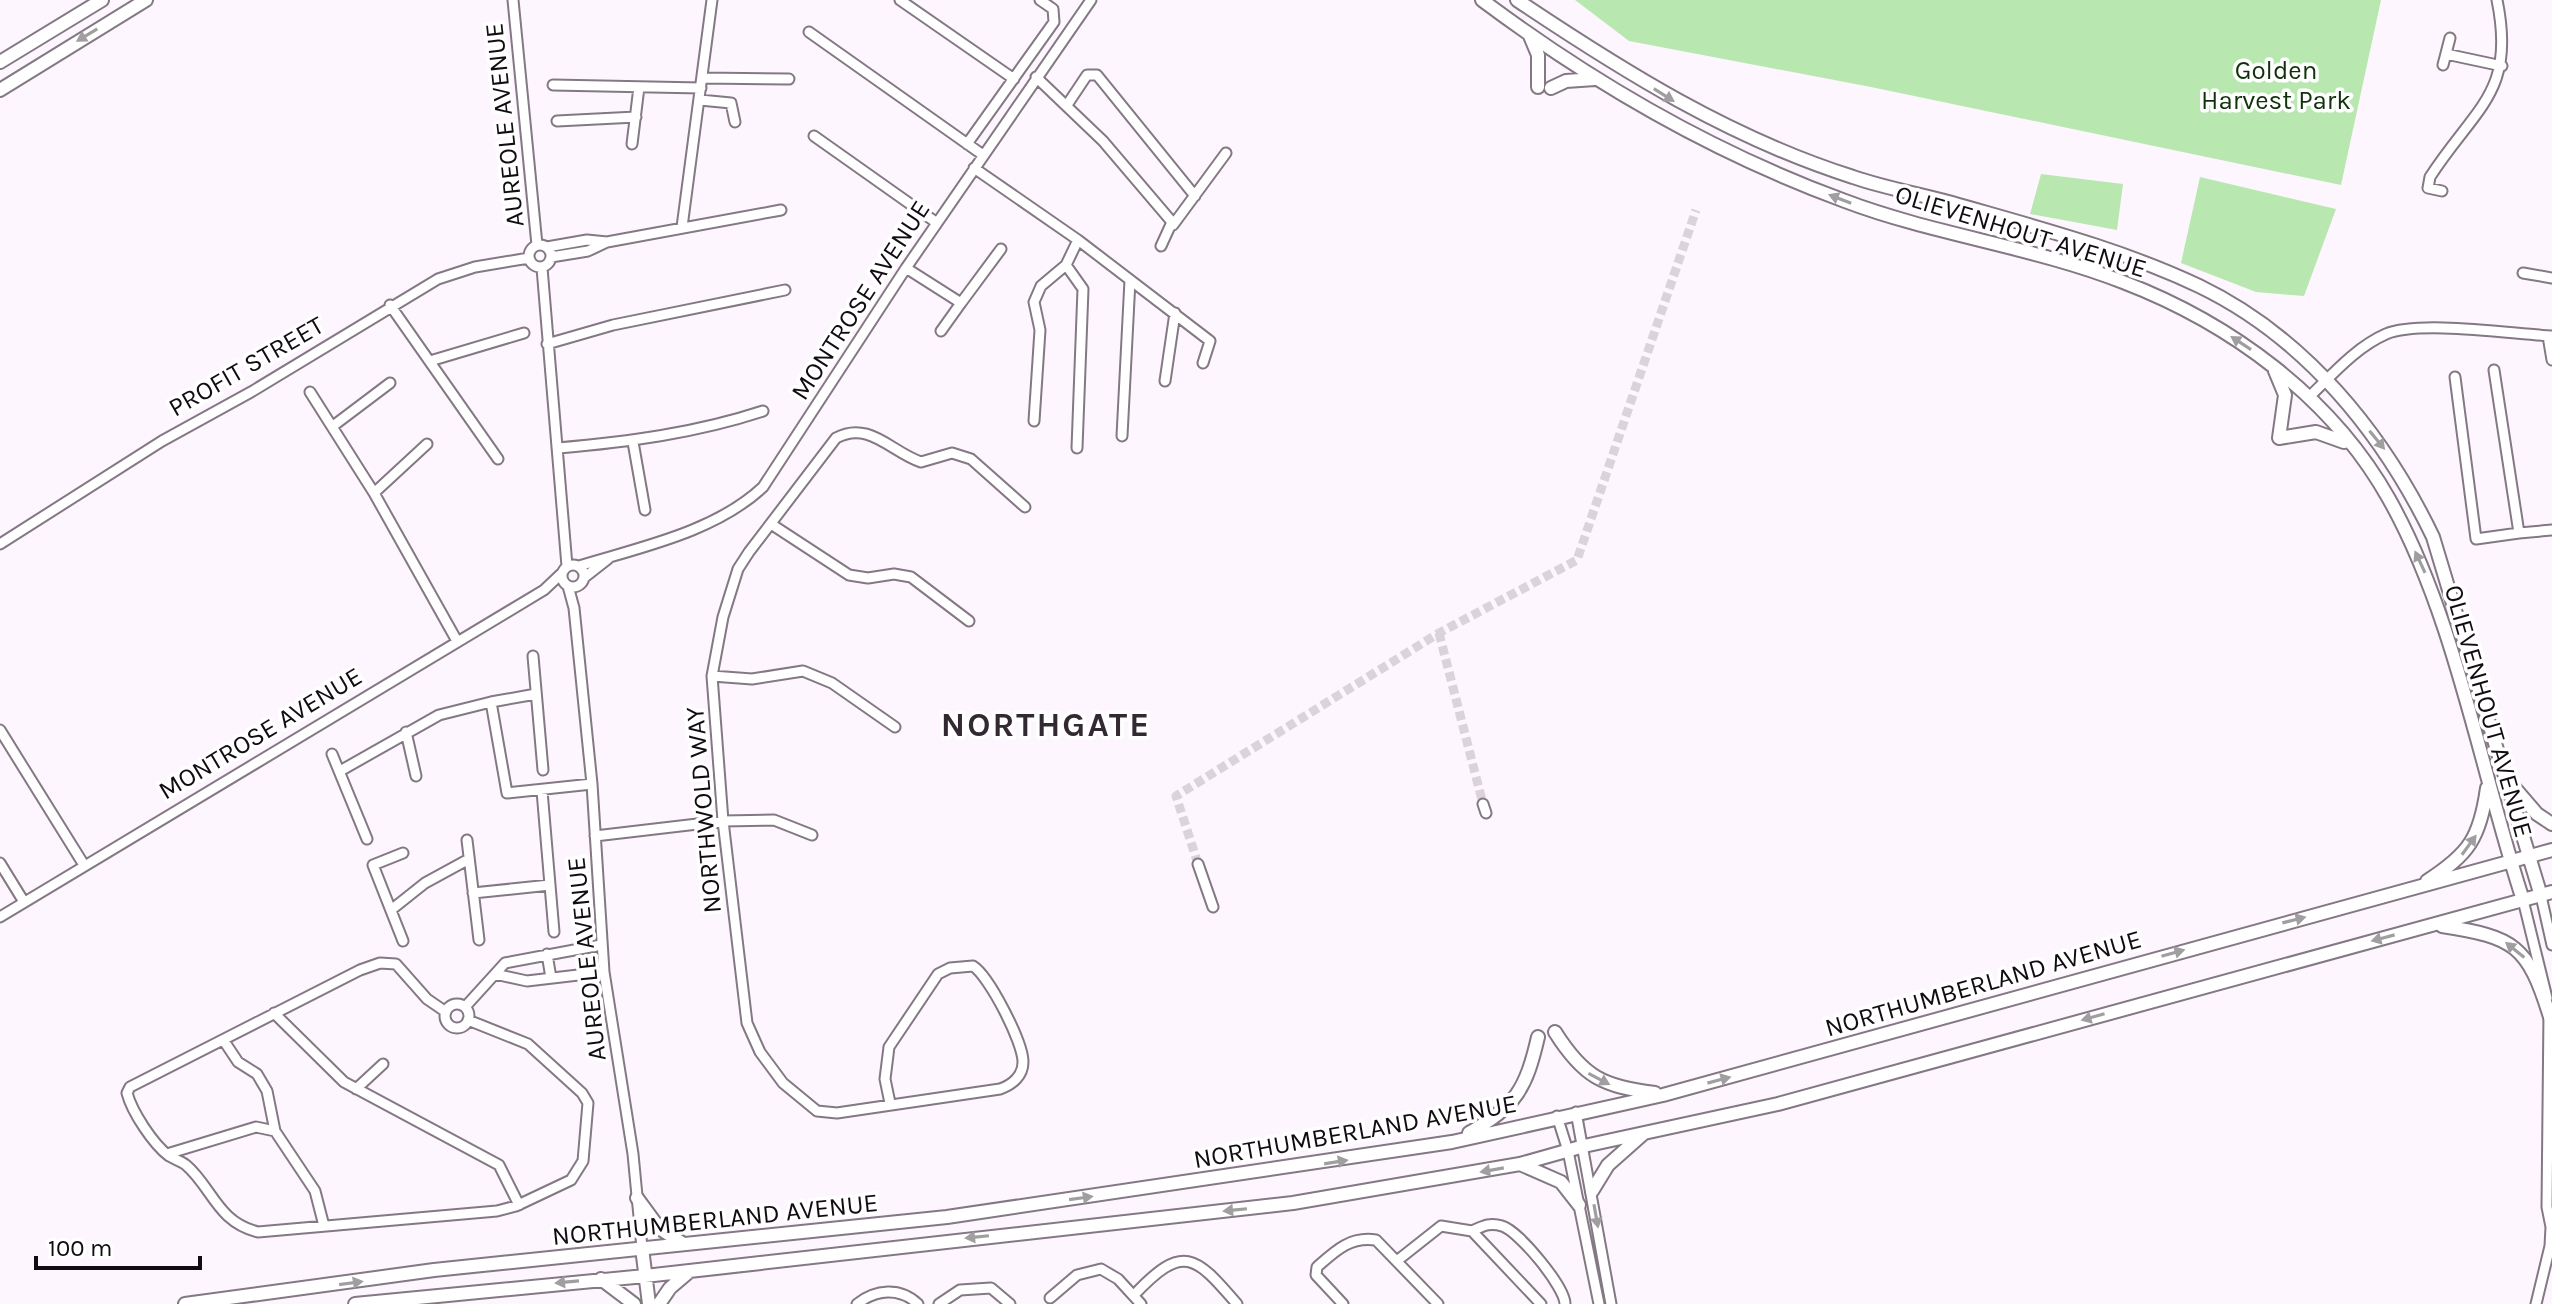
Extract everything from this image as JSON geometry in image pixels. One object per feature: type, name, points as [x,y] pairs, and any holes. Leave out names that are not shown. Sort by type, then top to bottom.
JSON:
[{"type":"main road","points":[[0,62],[102,0]]},
{"type":"main road","points":[[0,90],[146,0]]},
{"type":"main road","name":"OLIEVENHOUT AVENUE","points":[[1482,0],[1595,79],[1727,150],[1847,202],[2134,286],[2187,309],[2271,365],[2309,397],[2352,446],[2389,498],[2425,573],[2523,900]]},
{"type":"main road","name":"OLIEVENHOUT AVENUE","points":[[1517,0],[1677,103],[1777,148],[1853,177],[2126,256],[2200,287],[2263,324],[2327,380],[2385,449],[2409,486],[2433,537],[2529,858],[2546,894]]},
{"type":"main road","points":[[1530,36],[1538,55],[1544,87],[1566,81],[1595,79]]},
{"type":"main road","points":[[2271,365],[2285,395],[2279,438],[2316,432],[2352,446]]},
{"type":"main road","points":[[2505,776],[2523,800],[2552,824]]},
{"type":"main road","points":[[2417,887],[2457,861],[2469,848],[2481,823],[2488,781]]},
{"type":"main road","name":"NORTHUMBERLAND AVENUE","points":[[185,1304],[434,1270],[947,1217],[1289,1169],[1452,1142],[1557,1116],[1663,1095],[2552,850]]},
{"type":"main road","name":"NORTHUMBERLAND AVENUE","points":[[355,1304],[645,1276],[1293,1203],[1520,1164],[1584,1146],[1778,1104],[2546,894]]},
{"type":"main road","points":[[2435,925],[2493,935],[2515,948],[2539,981],[2550,1017]]},
{"type":"main road","points":[[1555,1032],[1568,1053],[1597,1080],[1617,1088],[1663,1095]]},
{"type":"main road","points":[[1452,1142],[1510,1106],[1530,1072],[1538,1037]]},
{"type":"main road","points":[[1592,1191],[1608,1165],[1645,1133]]},
{"type":"main road","points":[[1520,1164],[1561,1182],[1579,1205]]},
{"type":"main road","points":[[637,1198],[659,1228],[682,1243]]},
{"type":"main road","name":"AUREOLE AVENUE","points":[[642,1248],[649,1304]]},
{"type":"main road","points":[[659,1304],[670,1288],[693,1269]]},
{"type":"main road","points":[[601,1279],[634,1304]]},
{"type":"street","name":"AUREOLE AVENUE","points":[[513,0],[545,250]]},
{"type":"street","points":[[682,227],[712,0]]},
{"type":"street","points":[[900,0],[1014,79]]},
{"type":"street","points":[[967,144],[1054,22],[1053,9],[1040,0]]},
{"type":"street","name":"MONTROSE AVENUE","points":[[0,917],[544,590],[611,557],[718,519],[743,504],[763,487],[906,268],[1091,0]]},
{"type":"street","points":[[2442,191],[2423,187],[2495,86],[2502,66],[2503,24],[2497,0]]},
{"type":"street","points":[[809,32],[983,155]]},
{"type":"street","points":[[2443,65],[2450,38]]},
{"type":"street","points":[[2446,54],[2502,66]]},
{"type":"street","points":[[1067,105],[1087,75],[1097,75],[1195,196]]},
{"type":"street","points":[[1036,77],[1103,141],[1173,225]]},
{"type":"street","points":[[553,85],[639,87],[789,79]]},
{"type":"street","points":[[632,144],[639,87]]},
{"type":"street","points":[[700,100],[731,103],[735,122]]},
{"type":"street","points":[[557,121],[636,117]]},
{"type":"street","points":[[814,136],[937,223]]},
{"type":"street","points":[[1161,246],[1226,153]]},
{"type":"street","points":[[974,168],[1078,240],[1210,341],[1203,363]]},
{"type":"street","points":[[545,250],[542,268],[535,267],[529,258],[530,250],[545,250],[587,240],[607,242],[781,210]]},
{"type":"street","points":[[1034,421],[1040,330],[1034,302],[1041,286],[1066,265],[1078,240]]},
{"type":"street","points":[[941,331],[1001,249]]},
{"type":"street","name":"PROFIT STREET","points":[[0,544],[162,441],[251,392],[390,305],[438,279],[475,267],[529,258]]},
{"type":"street","points":[[1066,265],[1083,289],[1077,448]]},
{"type":"street","name":"AUREOLE AVENUE","points":[[542,268],[592,784],[601,945],[642,1248]]},
{"type":"street","points":[[906,268],[961,303]]},
{"type":"street","points":[[2523,273],[2552,278]]},
{"type":"street","points":[[1122,436],[1130,280]]},
{"type":"street","points":[[547,344],[613,325],[785,290]]},
{"type":"street","points":[[390,305],[498,459]]},
{"type":"street","points":[[1165,381],[1175,313]]},
{"type":"street","points":[[2309,397],[2366,346],[2399,331],[2425,328],[2550,336],[2552,360]]},
{"type":"street","points":[[430,361],[524,333]]},
{"type":"street","points":[[2494,370],[2519,533]]},
{"type":"street","points":[[2455,377],[2476,539],[2552,530]]},
{"type":"street","points":[[333,426],[390,383]]},
{"type":"street","points":[[310,392],[374,493],[457,641]]},
{"type":"street","points":[[558,448],[633,442],[725,423],[763,411]]},
{"type":"street","name":"NORTHWOLD WAY","points":[[890,1103],[837,1113],[817,1111],[783,1083],[760,1052],[747,1023],[723,821],[712,676],[723,617],[738,569],[836,438],[846,432],[866,433],[921,462],[958,454],[991,474],[1025,507]]},
{"type":"street","points":[[633,442],[645,510]]},
{"type":"street","points":[[374,493],[427,444]]},
{"type":"street","points":[[771,524],[849,575],[868,578],[894,574],[911,577],[969,621]]},
{"type":"street","name":"MONTROSE AVENUE","points":[[571,575],[585,577],[611,557]]},
{"type":"street","points":[[533,656],[543,770]]},
{"type":"street","points":[[712,676],[752,679],[803,671],[832,683],[895,727]]},
{"type":"street","points":[[340,771],[439,715],[536,694]]},
{"type":"street","points":[[491,702],[507,793],[592,784]]},
{"type":"street","points":[[0,730],[84,865]]},
{"type":"street","points":[[406,732],[416,776]]},
{"type":"street","points":[[332,754],[367,839]]},
{"type":"street","points":[[542,791],[554,932]]},
{"type":"street","points":[[595,836],[723,821],[784,821],[812,835]]},
{"type":"street","points":[[467,840],[479,940]]},
{"type":"street","points":[[403,853],[373,865],[403,941]]},
{"type":"street","points":[[391,910],[425,883],[469,859]]},
{"type":"street","points":[[0,863],[24,902]]},
{"type":"street","points":[[1198,864],[1213,907]]},
{"type":"street","points":[[473,893],[550,885]]},
{"type":"street","name":"OLIEVENHOUT AVENUE","points":[[2546,894],[2552,945]]},
{"type":"street","name":"OLIEVENHOUT AVENUE","points":[[2523,900],[2544,976],[2550,1017],[2547,1207],[2552,1227],[2551,1246],[2541,1274],[2536,1304]]},
{"type":"street","points":[[465,1007],[505,963],[601,945]]},
{"type":"street","points":[[547,954],[551,978]]},
{"type":"street","points":[[446,1012],[427,999],[402,968],[389,962],[366,967],[130,1087],[127,1093],[141,1121],[167,1154],[186,1165],[220,1208],[242,1228],[258,1232],[497,1211],[519,1205],[571,1180],[583,1161],[588,1103],[582,1093],[528,1044],[468,1020]]},
{"type":"street","points":[[973,966],[981,971],[1023,1059],[1018,1077],[1011,1085],[983,1093],[890,1103],[885,1079],[889,1047],[930,983],[950,968],[973,966]]},
{"type":"street","points":[[495,974],[527,981],[604,972]]},
{"type":"street","points":[[465,1007],[452,1005],[446,1012],[446,1021],[453,1027],[462,1026],[468,1020]]},
{"type":"street","points":[[465,1007],[468,1020]]},
{"type":"street","points":[[274,1013],[344,1082],[499,1165],[519,1205]]},
{"type":"street","points":[[224,1041],[238,1062],[257,1074],[267,1091],[275,1131],[315,1191],[324,1226]]},
{"type":"street","points":[[356,1089],[383,1064]]},
{"type":"street","points":[[1576,1112],[1611,1304]]},
{"type":"street","points":[[1557,1116],[1568,1150],[1599,1304]]},
{"type":"street","points":[[167,1154],[256,1127],[275,1131]]},
{"type":"street","points":[[1398,1260],[1441,1226],[1472,1231],[1490,1223],[1507,1227],[1553,1276],[1564,1293],[1565,1304]]},
{"type":"street","points":[[1472,1231],[1541,1304]]},
{"type":"street","points":[[1343,1304],[1316,1275],[1317,1267],[1353,1239],[1363,1238],[1376,1240],[1438,1304]]},
{"type":"street","points":[[1134,1295],[1163,1267],[1187,1262],[1198,1263],[1207,1269],[1237,1304]]},
{"type":"street","points":[[2541,1274],[2552,1266]]},
{"type":"street","points":[[1050,1298],[1077,1275],[1101,1269],[1106,1270],[1141,1304]]},
{"type":"street","points":[[939,1304],[960,1290],[991,1288],[1010,1304]]},
{"type":"street","points":[[857,1304],[868,1295],[897,1291],[918,1304]]},
{"type":"green space","name":"Golden Harvest Park","points":[[1575,0],[2381,0],[2341,185],[1871,87],[1629,41]]},
{"type":"green space","points":[[2041,174],[2123,184],[2117,230],[2030,214]]},
{"type":"green space","points":[[2200,177],[2336,209],[2304,296],[2256,292],[2181,263]]},
{"type":"tunnel","points":[[1198,864],[1176,796],[1439,633],[1577,560],[1696,210]]},
{"type":"tunnel","points":[[1439,633],[1483,804]]},
{"type":"district","name":"NORTHGATE","points":[[1046,724]]}]
